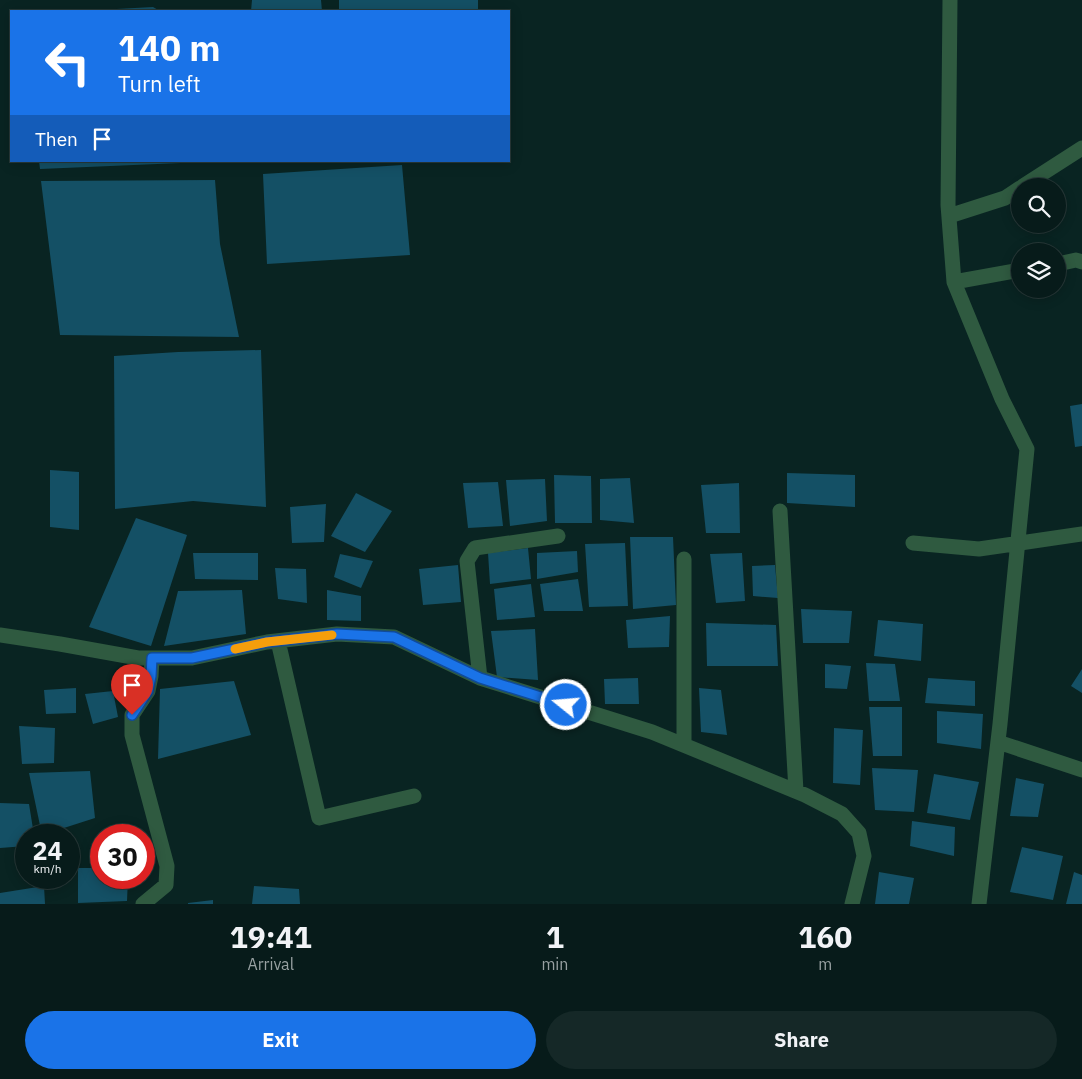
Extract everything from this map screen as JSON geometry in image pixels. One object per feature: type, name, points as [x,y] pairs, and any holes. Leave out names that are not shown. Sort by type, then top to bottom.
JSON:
[{"type":"street","points":[[950,0],[949,216],[954,282],[1002,399],[1027,449],[998,742],[979,904]]},
{"type":"street","points":[[1036,178],[1082,148]]},
{"type":"street","points":[[949,216],[1005,198],[1011,194]]},
{"type":"street","points":[[1066,262],[1076,260],[1082,262]]},
{"type":"street","points":[[954,282],[1011,272]]},
{"type":"street","points":[[780,511],[796,791]]},
{"type":"street","points":[[913,543],[979,549],[1082,534]]},
{"type":"street","points":[[480,678],[467,561],[475,548],[558,536]]},
{"type":"street","points":[[684,559],[684,746]]},
{"type":"street","points":[[0,635],[138,658],[192,658],[278,641],[337,634],[394,637],[480,678],[652,732],[796,791],[842,814],[859,833],[864,856],[852,904]]},
{"type":"street","points":[[278,641],[319,818],[414,796]]},
{"type":"street","points":[[142,904],[166,885],[167,866],[132,735],[132,715],[148,691],[152,658]]},
{"type":"street","points":[[998,742],[1082,770]]},
{"type":"building","points":[[252,0],[321,0],[322,10],[251,10]]},
{"type":"building","points":[[339,0],[478,0],[478,10],[339,10]]},
{"type":"building","points":[[153,7],[158,10],[98,10]]},
{"type":"building","points":[[39,162],[181,162],[181,163],[40,169]]},
{"type":"building","points":[[402,165],[410,255],[267,264],[263,174]]},
{"type":"building","points":[[215,180],[220,244],[239,337],[60,335],[41,181]]},
{"type":"building","points":[[261,350],[266,507],[193,501],[115,509],[114,356]]},
{"type":"building","points":[[1082,404],[1082,446],[1075,447],[1070,406]]},
{"type":"building","points":[[50,470],[79,472],[79,530],[50,527]]},
{"type":"building","points":[[787,473],[855,475],[855,507],[787,503]]},
{"type":"building","points":[[554,475],[591,476],[592,523],[555,523]]},
{"type":"building","points":[[630,478],[634,523],[600,520],[600,479]]},
{"type":"building","points":[[545,479],[547,521],[510,526],[506,480]]},
{"type":"building","points":[[498,482],[503,526],[468,528],[463,483]]},
{"type":"building","points":[[739,483],[740,533],[706,533],[701,485]]},
{"type":"building","points":[[356,493],[392,511],[365,552],[331,536]]},
{"type":"building","points":[[326,504],[324,542],[292,543],[290,507]]},
{"type":"building","points":[[136,518],[187,535],[151,646],[89,627]]},
{"type":"building","points":[[630,537],[673,537],[676,605],[633,609]]},
{"type":"building","points":[[625,543],[628,606],[589,607],[585,544]]},
{"type":"building","points":[[528,548],[531,579],[490,584],[488,553]]},
{"type":"building","points":[[577,551],[578,572],[537,579],[537,553]]},
{"type":"building","points":[[193,553],[258,553],[258,580],[195,579]]},
{"type":"building","points":[[742,553],[745,601],[716,603],[710,554]]},
{"type":"building","points":[[340,554],[373,561],[361,588],[334,577]]},
{"type":"building","points":[[458,565],[461,602],[423,605],[419,569]]},
{"type":"building","points":[[775,565],[778,598],[753,596],[752,566]]},
{"type":"building","points":[[275,568],[306,569],[307,603],[278,599]]},
{"type":"building","points":[[578,579],[583,611],[544,611],[540,584]]},
{"type":"building","points":[[531,584],[535,617],[497,620],[494,589]]},
{"type":"building","points":[[242,590],[246,634],[164,646],[178,591]]},
{"type":"building","points":[[327,590],[361,596],[361,621],[327,620]]},
{"type":"building","points":[[801,609],[852,611],[849,643],[803,643]]},
{"type":"building","points":[[670,616],[669,647],[628,648],[626,620]]},
{"type":"building","points":[[878,620],[923,624],[921,661],[874,656]]},
{"type":"building","points":[[706,623],[776,625],[778,666],[707,666]]},
{"type":"building","points":[[535,629],[538,680],[497,677],[491,631]]},
{"type":"building","points":[[866,663],[895,664],[900,701],[869,701]]},
{"type":"building","points":[[825,664],[851,666],[847,689],[825,688]]},
{"type":"building","points":[[1082,669],[1082,693],[1071,686]]},
{"type":"building","points":[[638,678],[639,704],[605,704],[604,679]]},
{"type":"building","points":[[928,678],[975,681],[975,706],[925,703]]},
{"type":"building","points":[[234,681],[251,735],[158,759],[160,689]]},
{"type":"building","points":[[76,688],[76,713],[46,714],[44,690]]},
{"type":"building","points":[[699,688],[721,690],[727,735],[701,732]]},
{"type":"building","points":[[113,691],[118,717],[93,724],[85,694]]},
{"type":"building","points":[[869,707],[902,707],[902,756],[873,756]]},
{"type":"building","points":[[937,711],[983,714],[981,749],[937,743]]},
{"type":"building","points":[[19,726],[55,728],[54,763],[22,764]]},
{"type":"building","points":[[834,728],[863,730],[860,785],[833,783]]},
{"type":"building","points":[[872,768],[918,770],[914,812],[875,810]]},
{"type":"building","points":[[90,771],[95,818],[76,824],[40,824],[29,773]]},
{"type":"building","points":[[934,774],[979,782],[970,820],[927,813]]},
{"type":"building","points":[[1016,778],[1044,784],[1038,817],[1010,816]]},
{"type":"building","points":[[0,803],[29,804],[32,824],[15,824],[15,847],[0,848]]},
{"type":"building","points":[[912,821],[955,827],[954,856],[910,846]]},
{"type":"building","points":[[1022,847],[1063,856],[1053,900],[1010,892]]},
{"type":"building","points":[[80,868],[90,868],[90,889],[128,889],[127,901],[78,903]]},
{"type":"building","points":[[879,872],[914,878],[909,904],[875,904]]},
{"type":"building","points":[[1074,872],[1082,875],[1082,904],[1066,904]]},
{"type":"building","points":[[254,886],[299,889],[300,904],[252,904]]},
{"type":"building","points":[[25,889],[44,889],[45,904],[0,904],[0,893]]},
{"type":"building","points":[[213,900],[213,904],[188,904],[188,903]]},
{"type":"slow traffic","points":[[235,649],[267,642],[332,635]]},
{"type":"route","points":[[132,715],[148,691],[152,658],[192,658],[267,642],[337,634],[394,637],[480,678],[566,705]]}]
